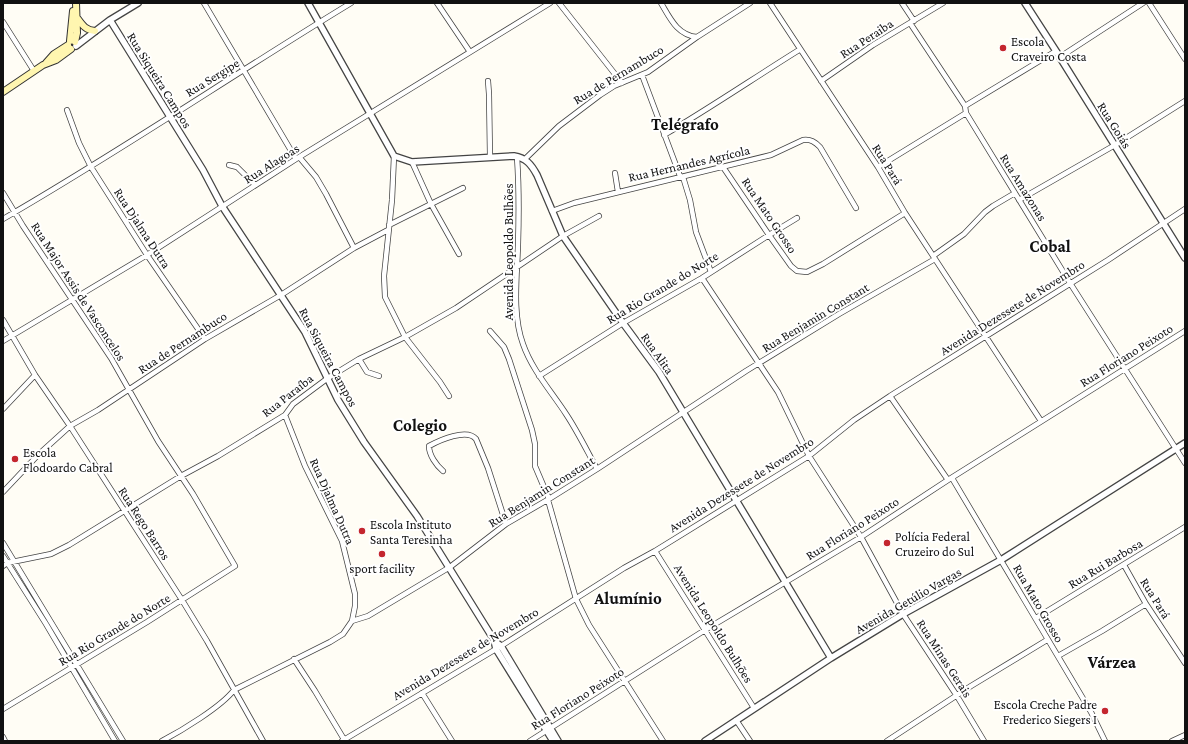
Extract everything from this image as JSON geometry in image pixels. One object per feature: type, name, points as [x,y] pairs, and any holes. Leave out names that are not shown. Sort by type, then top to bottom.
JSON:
[{"type":"main road","points":[[3,92],[43,65],[54,54],[72,45],[77,33],[75,3]]},
{"type":"main road","points":[[72,45],[75,3]]},
{"type":"main road","points":[[77,19],[84,28],[89,31],[95,31]]},
{"type":"street","points":[[72,45],[138,3]]},
{"type":"street","points":[[204,3],[298,159],[316,177],[354,248]]},
{"type":"street","points":[[308,3],[394,156],[392,200],[388,227],[384,290],[388,304],[405,338],[440,382],[449,396]]},
{"type":"street","name":"Rua Sergipe","points":[[3,219],[91,167],[351,3]]},
{"type":"street","points":[[437,3],[470,52]]},
{"type":"street","name":"Rua Alagoas","points":[[3,341],[147,255],[255,185],[550,3]]},
{"type":"street","points":[[559,3],[622,83]]},
{"type":"street","points":[[661,3],[673,24],[685,34],[697,37]]},
{"type":"street","name":"Rua de Pernambuco","points":[[525,159],[559,126],[579,110],[614,86],[642,75],[750,3]]},
{"type":"street","name":"Rua Pará","points":[[770,3],[799,50],[878,167],[905,213],[1041,422]]},
{"type":"street","name":"Rua Amazonas","points":[[902,3],[912,22],[965,106],[966,113],[1019,200],[1185,464]]},
{"type":"street","name":"Rua Peraiba","points":[[821,81],[873,45],[943,3]]},
{"type":"street","name":"Rua Goiás","points":[[1025,3],[1185,258]]},
{"type":"street","points":[[1060,57],[1143,3]]},
{"type":"street","points":[[1149,3],[1185,59]]},
{"type":"street","name":"Rua Siqueira Campos","points":[[110,20],[203,170],[222,206],[305,332],[338,400],[364,442],[417,516],[450,567],[499,647],[553,741]]},
{"type":"street","points":[[3,22],[34,71]]},
{"type":"street","points":[[664,135],[799,50]]},
{"type":"street","points":[[965,106],[1056,51]]},
{"type":"street","points":[[642,75],[664,135],[682,177],[690,200],[696,232],[711,272]]},
{"type":"street","points":[[488,81],[490,157]]},
{"type":"street","points":[[1019,200],[1115,145],[1185,101]]},
{"type":"street","name":"Rua Djalma Dutra","points":[[67,110],[79,143],[91,167],[147,255],[205,339]]},
{"type":"street","points":[[878,167],[966,113]]},
{"type":"street","name":"Rua Hernandes Agrícola","points":[[552,211],[574,203],[771,155],[808,139],[815,142],[824,154],[856,208]]},
{"type":"street","points":[[394,156],[412,162],[490,157],[518,157],[525,159]]},
{"type":"street","name":"Avenida Leopoldo Bulhões","points":[[518,157],[520,205],[516,299],[521,340],[528,357],[539,376],[579,435],[597,469]]},
{"type":"street","name":"Rua Alita","points":[[525,159],[532,166],[537,175],[563,236],[659,372],[831,658]]},
{"type":"street","points":[[412,162],[431,204],[459,254]]},
{"type":"street","points":[[229,165],[237,167],[255,185]]},
{"type":"street","name":"Rua Mato Grosso","points":[[724,166],[769,235],[791,266],[797,271],[802,272],[811,270],[823,264],[905,213]]},
{"type":"street","points":[[615,173],[618,192]]},
{"type":"street","name":"Rua de Pernambuco","points":[[3,492],[38,455],[70,426],[130,390],[205,339],[281,295],[388,227],[463,188]]},
{"type":"street","name":"Rua Major Assis de Vasconcelos","points":[[3,192],[71,301],[107,353],[130,390],[158,441],[196,500],[235,566]]},
{"type":"street","name":"Rua Benjamin Constant","points":[[352,621],[368,616],[450,567],[506,524],[549,500],[759,364],[934,257],[964,234],[985,212],[1015,193]]},
{"type":"street","name":"Avenida Dezessete de Novembro","points":[[344,741],[808,456],[854,420],[890,396],[1123,250],[1185,209]]},
{"type":"street","name":"Rua Paraíba","points":[[5,565],[51,554],[69,545],[284,415],[293,404],[328,378],[359,359],[405,338],[456,308],[563,236],[599,216]]},
{"type":"street","name":"Rua Rio Grande do Norte","points":[[539,376],[623,323],[702,278],[797,218]]},
{"type":"street","name":"Rua Minas Gerais","points":[[702,278],[778,392],[808,456],[861,537],[903,614],[957,696],[984,741]]},
{"type":"street","name":"Rua Rego Barros","points":[[3,320],[35,375],[70,426],[182,600],[207,641],[263,741]]},
{"type":"street","points":[[490,331],[504,347],[509,358],[532,430],[535,444],[535,466],[549,500],[576,599],[589,625],[663,741]]},
{"type":"street","name":"Rua Floriano Peixoto","points":[[530,741],[705,630],[861,537],[1185,331]]},
{"type":"street","points":[[359,359],[367,372],[379,376]]},
{"type":"street","points":[[3,410],[35,375]]},
{"type":"street","name":"Rua Mato Grosso","points":[[890,396],[950,479],[1001,560],[1091,712],[1105,741]]},
{"type":"street","name":"Rua Djalma Dutra","points":[[284,415],[305,466],[342,541],[355,594],[355,611],[352,621]]},
{"type":"street","points":[[443,471],[435,462],[429,451],[429,446],[456,436],[474,436],[488,468],[506,524]]},
{"type":"street","name":"Avenida Getúlio Vargas","points":[[704,741],[831,658],[903,614],[1001,560],[1185,443]]},
{"type":"street","name":"Rua Rui Barbosa","points":[[1036,618],[1185,527]]},
{"type":"street","points":[[3,543],[123,741]]},
{"type":"street","name":"Avenida Leopoldo Bulhões","points":[[655,551],[754,708]]},
{"type":"street","points":[[3,556],[5,565],[46,624],[115,741]]},
{"type":"street","name":"Rua Pará","points":[[1124,565],[1146,604],[1185,663]]},
{"type":"street","name":"Rua Rio Grande do Norte","points":[[3,709],[141,626],[235,566]]},
{"type":"street","points":[[1058,656],[1146,604]]},
{"type":"street","points":[[46,624],[51,621]]},
{"type":"street","points":[[162,741],[210,711],[228,698],[234,690],[337,638],[343,634],[352,621]]},
{"type":"street","points":[[887,741],[1047,640]]},
{"type":"street","points":[[294,659],[344,741]]},
{"type":"street","points":[[422,693],[452,741]]},
{"type":"street","points":[[736,720],[750,741]]},
{"type":"street","name":"Rua Siqueira Campos","points":[[548,730],[558,741]]},
{"type":"street","points":[[1172,741],[1185,735]]},
{"type":"street","points":[[3,737],[5,741]]},
{"type":"place","name":"Escola Craveiro Costa","points":[[1003,48]]},
{"type":"place","name":"Escola Flodoardo Cabral","points":[[15,459]]},
{"type":"place","name":"Escola Instituto Santa Teresinha","points":[[362,531]]},
{"type":"place","name":"Polícia Federal Cruzeiro do Sul","points":[[887,543]]},
{"type":"place","name":"sport facility","points":[[382,554]]},
{"type":"place","name":"Escola Creche Padre Frederico Siegers I","points":[[1105,711]]},
{"type":"district","name":"Telégrafo","points":[[685,124]]},
{"type":"district","name":"Cobal","points":[[1050,246]]},
{"type":"district","name":"Colegio","points":[[420,425]]},
{"type":"district","name":"Alumínio","points":[[628,598]]},
{"type":"district","name":"Várzea","points":[[1112,662]]}]
